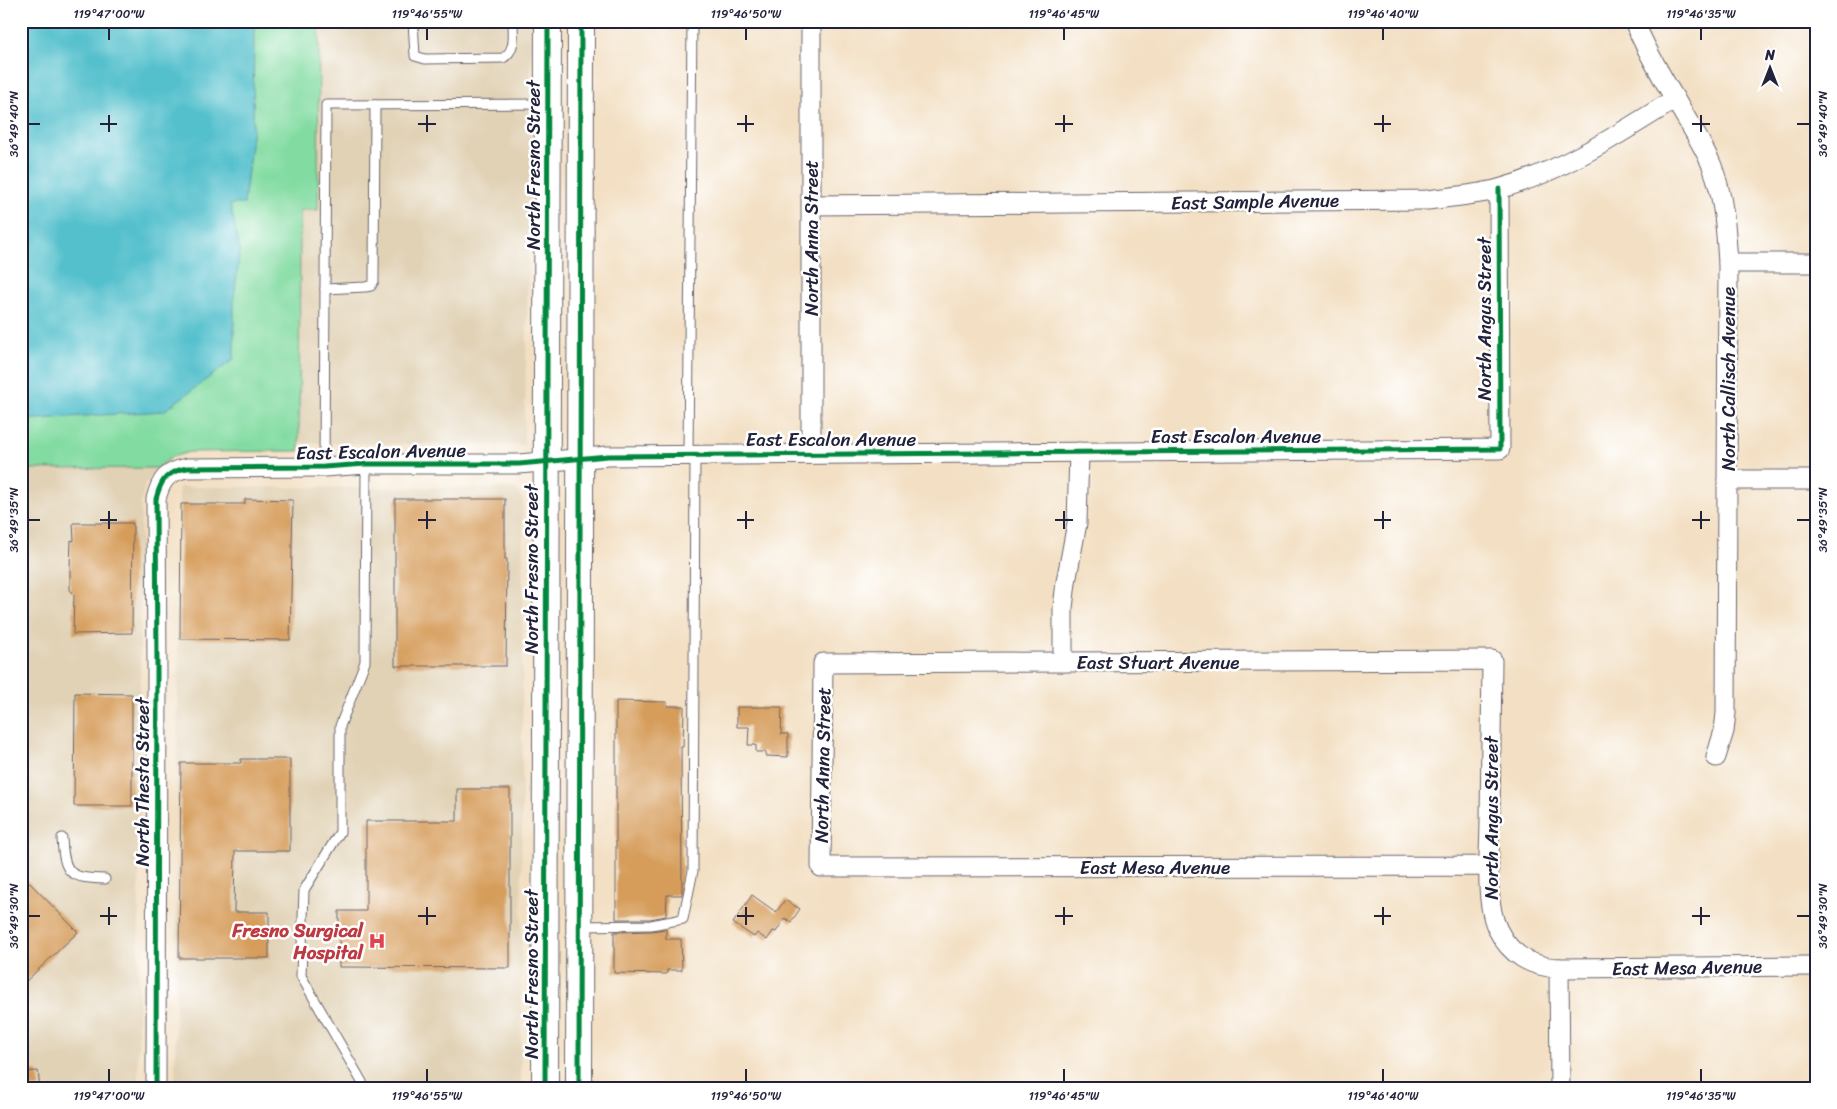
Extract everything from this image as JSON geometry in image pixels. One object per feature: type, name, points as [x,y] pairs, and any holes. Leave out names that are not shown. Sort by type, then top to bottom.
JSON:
[{"type":"main road","name":"North Fresno Street","points":[[545,1088],[548,21]]},
{"type":"main road","points":[[578,1088],[581,21]]},
{"type":"main road","points":[[546,910],[555,915],[560,928],[563,1071],[565,1084],[568,1088]]},
{"type":"street","name":"North Anna Street","points":[[811,21],[811,454]]},
{"type":"street","name":"North Callisch Avenue","points":[[1634,21],[1642,40],[1712,166],[1724,214],[1728,263],[1726,713],[1724,731],[1716,757]]},
{"type":"street","name":"East Sample Avenue","points":[[812,205],[1427,200],[1499,189],[1552,170],[1592,150],[1675,99]]},
{"type":"street","name":"North Angus Street","points":[[1499,189],[1500,449]]},
{"type":"street","points":[[1728,263],[1816,263]]},
{"type":"street","name":"East Escalon Avenue","points":[[165,478],[174,470],[187,468],[324,467],[366,464],[519,464],[608,456],[1500,449]]},
{"type":"street","points":[[1063,662],[1063,608],[1077,524],[1079,452]]},
{"type":"street","name":"North Thesta Street","points":[[156,1088],[156,499],[159,488],[165,478]]},
{"type":"street","points":[[1727,480],[1816,480]]},
{"type":"street","name":"North Angus Street","points":[[1492,660],[1489,866],[1492,916],[1498,931],[1508,946],[1520,957],[1533,964],[1559,968]]},
{"type":"street","name":"East Stuart Avenue","points":[[823,663],[1492,660]]},
{"type":"street","name":"North Anna Street","points":[[821,868],[823,663]]},
{"type":"street","name":"East Mesa Avenue","points":[[821,868],[1489,866]]},
{"type":"street","name":"East Mesa Avenue","points":[[1559,968],[1816,966]]},
{"type":"street","points":[[1559,968],[1560,1088]]},
{"type":"lane","points":[[413,21],[413,51],[415,56],[419,58],[503,58],[508,55],[512,45],[513,21]]},
{"type":"lane","points":[[579,926],[651,925],[683,919],[693,871],[691,455],[692,21]]},
{"type":"lane","points":[[324,467],[326,105],[548,104]]},
{"type":"lane","points":[[325,289],[365,287],[371,286],[374,281],[375,105]]},
{"type":"lane","points":[[362,1088],[362,1082],[301,976],[304,890],[340,832],[340,726],[365,662],[366,464]]},
{"type":"lane","points":[[62,838],[66,867],[75,876],[87,879],[105,879]]},
{"type":"shaded area","points":[[319,21],[531,21],[531,170],[524,445],[299,443],[300,210],[318,210]]},
{"type":"shaded area","points":[[157,468],[145,485],[141,503],[138,1088],[21,1088],[21,469]]},
{"type":"shaded area","points":[[179,487],[515,488],[523,499],[521,1088],[175,1088]]},
{"type":"green space","points":[[21,21],[319,21],[318,210],[300,210],[299,451],[189,452],[172,457],[157,468],[21,469]]},
{"type":"water","points":[[21,21],[251,21],[254,25],[253,128],[244,204],[230,204],[240,251],[234,297],[234,359],[164,411],[21,420]]},
{"type":"building","points":[[245,499],[293,500],[290,640],[180,639],[181,504],[245,504]]},
{"type":"building","points":[[395,499],[505,499],[505,559],[507,559],[506,666],[395,666]]},
{"type":"building","points":[[73,523],[133,523],[132,633],[73,634],[74,594],[70,590],[70,566],[71,540],[74,541]]},
{"type":"building","points":[[75,693],[132,694],[132,806],[74,806]]},
{"type":"building","points":[[616,701],[667,702],[667,706],[684,706],[683,747],[681,747],[682,895],[667,895],[666,916],[650,919],[616,919]]},
{"type":"building","points":[[737,707],[782,707],[781,734],[788,734],[788,757],[766,756],[766,752],[756,752],[756,745],[748,745],[749,727],[737,727]]},
{"type":"building","points":[[241,759],[290,759],[290,851],[235,851],[234,912],[269,912],[269,958],[179,958],[181,763],[241,763]]},
{"type":"building","points":[[457,789],[510,789],[510,968],[339,967],[339,911],[366,911],[366,821],[457,821]]},
{"type":"building","points":[[21,874],[78,932],[21,986]]},
{"type":"building","points":[[752,895],[776,912],[785,900],[800,909],[791,922],[785,918],[776,932],[773,931],[767,940],[757,933],[754,937],[733,923]]},
{"type":"building","points":[[666,929],[666,939],[681,939],[682,970],[667,970],[667,974],[614,973],[614,932]]},
{"type":"building","points":[[38,1071],[40,1088],[21,1088],[21,1072]]},
{"type":"cycle path","points":[[545,1088],[548,21]]},
{"type":"cycle path","points":[[579,1088],[581,21]]},
{"type":"cycle path","points":[[156,1088],[156,499],[160,486],[170,474],[187,468],[324,467],[366,464],[519,464],[608,456],[1500,449],[1499,189]]},
{"type":"place","name":"Fresno Surgical Hospital","points":[[377,941]]}]
